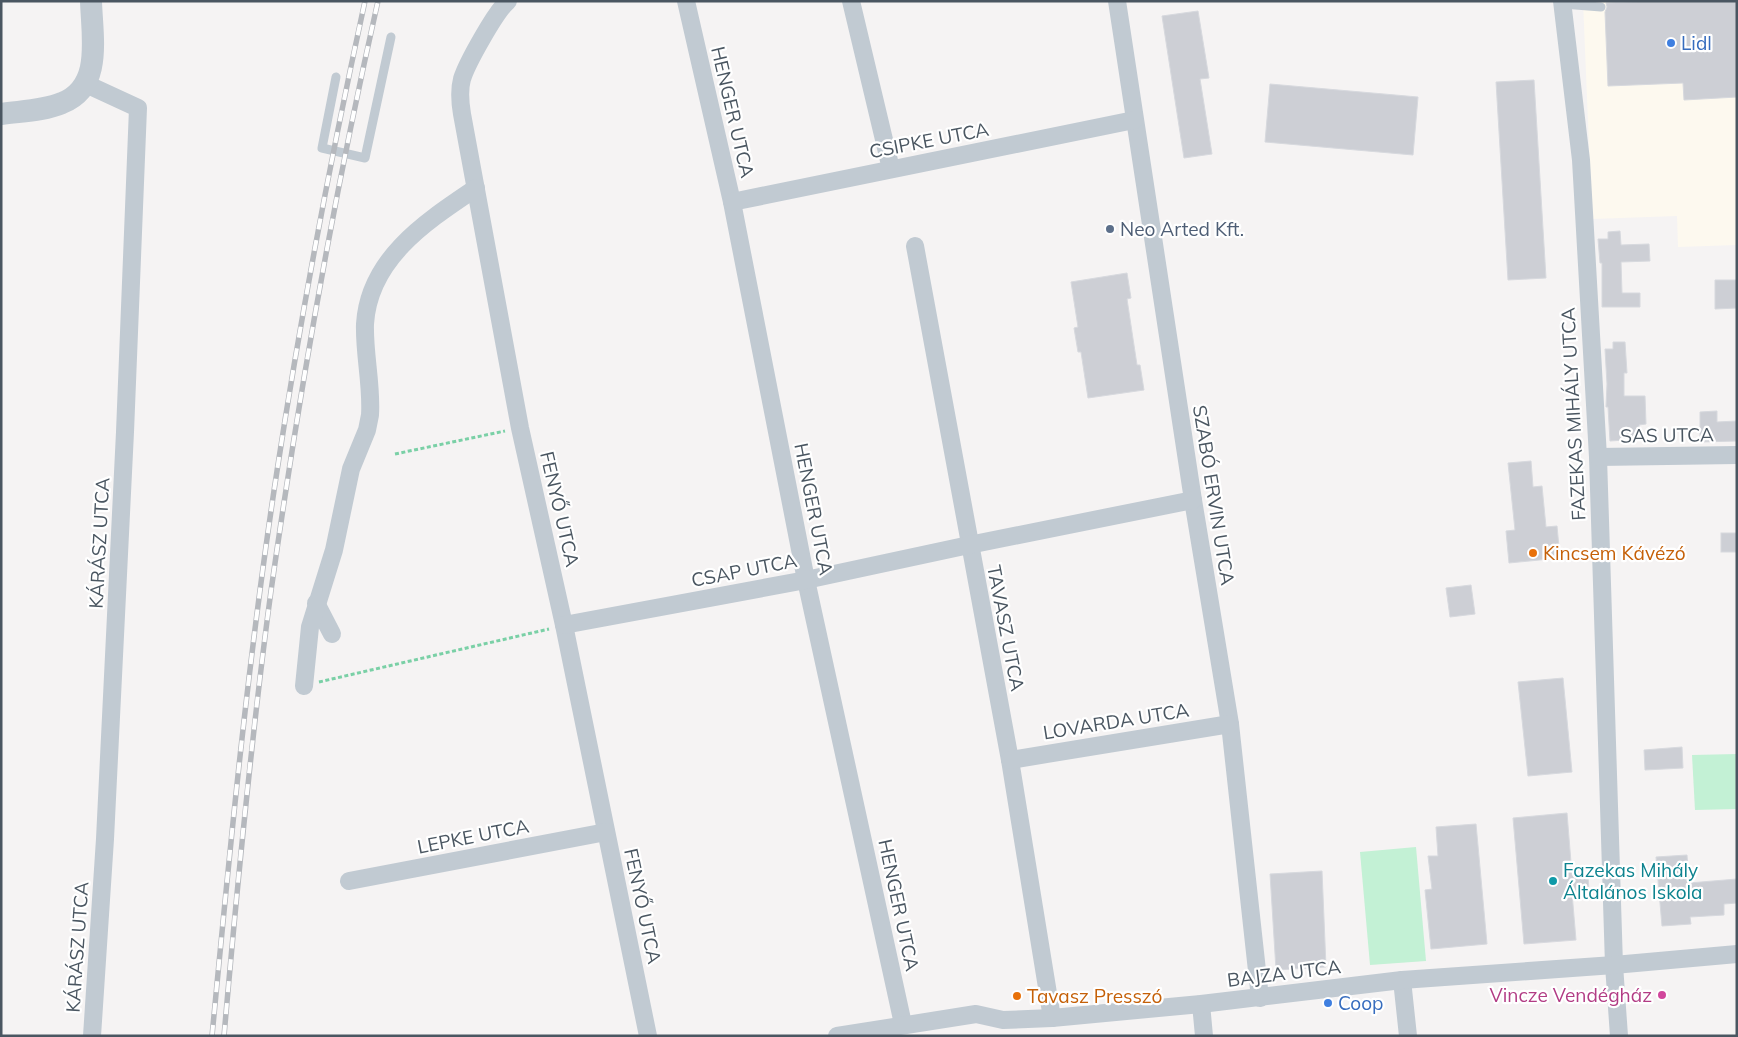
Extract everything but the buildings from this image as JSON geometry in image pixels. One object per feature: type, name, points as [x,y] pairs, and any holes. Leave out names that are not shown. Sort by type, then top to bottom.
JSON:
[{"type":"street","points":[[1,114],[63,103],[79,93],[90,75],[92,56],[91,1]]},
{"type":"street","name":"FENYŐ UTCA","points":[[508,1],[499,10],[465,69],[460,93],[462,114],[520,428],[564,625],[648,1036]]},
{"type":"street","name":"HENGER UTCA","points":[[686,1],[732,202],[806,580],[903,1024]]},
{"type":"street","points":[[851,1],[891,169]]},
{"type":"street","name":"SZABÓ ERVIN UTCA","points":[[1117,1],[1193,500],[1230,724],[1260,998]]},
{"type":"street","name":"FAZEKAS MIHÁLY UTCA","points":[[1562,3],[1580,160],[1598,457],[1614,965],[1619,1036]]},
{"type":"street","name":"KÁRÁSZ UTCA","points":[[86,84],[138,108],[125,432],[105,839],[92,1036]]},
{"type":"street","name":"CSIPKE UTCA","points":[[732,202],[1134,120]]},
{"type":"street","points":[[304,686],[310,627],[334,550],[351,468],[367,430],[370,415],[365,325],[375,281],[383,267],[406,241],[434,216],[476,188]]},
{"type":"street","name":"TAVASZ UTCA","points":[[915,246],[1010,760],[1052,1018]]},
{"type":"street","name":"SAS UTCA","points":[[1598,457],[1737,455]]},
{"type":"street","name":"CSAP UTCA","points":[[564,625],[806,580],[1193,500]]},
{"type":"street","points":[[316,603],[332,634]]},
{"type":"street","name":"LOVARDA UTCA","points":[[1010,760],[1230,724]]},
{"type":"street","name":"LEPKE UTCA","points":[[349,881],[606,832]]},
{"type":"street","name":"BAJZA UTCA","points":[[838,1036],[903,1024],[976,1014],[1004,1028],[1052,1018],[1260,998],[1402,980],[1737,954]]},
{"type":"street","points":[[1402,980],[1408,1036]]},
{"type":"street","points":[[1201,1004],[1204,1036]]},
{"type":"lane","points":[[1562,3],[1601,7]]},
{"type":"lane","points":[[336,77],[322,148],[365,158],[391,37]]},
{"type":"path","points":[[395,454],[520,428]]},
{"type":"path","points":[[304,686],[564,625]]},
{"type":"shaded area","points":[[1583,1],[1737,1],[1737,245],[1678,247],[1677,216],[1592,219]]},
{"type":"green space","points":[[1737,754],[1737,809],[1695,810],[1692,755]]},
{"type":"green space","points":[[1416,847],[1426,961],[1370,965],[1360,852]]},
{"type":"railway","points":[[212,1036],[248,683],[277,471],[317,236],[365,1]]},
{"type":"railway","points":[[224,1036],[251,758],[282,517],[318,295],[378,1]]},
{"type":"place","name":"Lidl","points":[[1671,43]]},
{"type":"place","name":"Neo Arted Kft.","points":[[1110,229]]},
{"type":"place","name":"Kincsem Kávézó","points":[[1533,553]]},
{"type":"place","name":"Fazekas Mihály Általános Iskola","points":[[1553,881]]},
{"type":"place","name":"Vincze Vendégház","points":[[1662,995]]},
{"type":"place","name":"Tavasz Presszó","points":[[1017,996]]},
{"type":"place","name":"Coop","points":[[1328,1003]]}]
